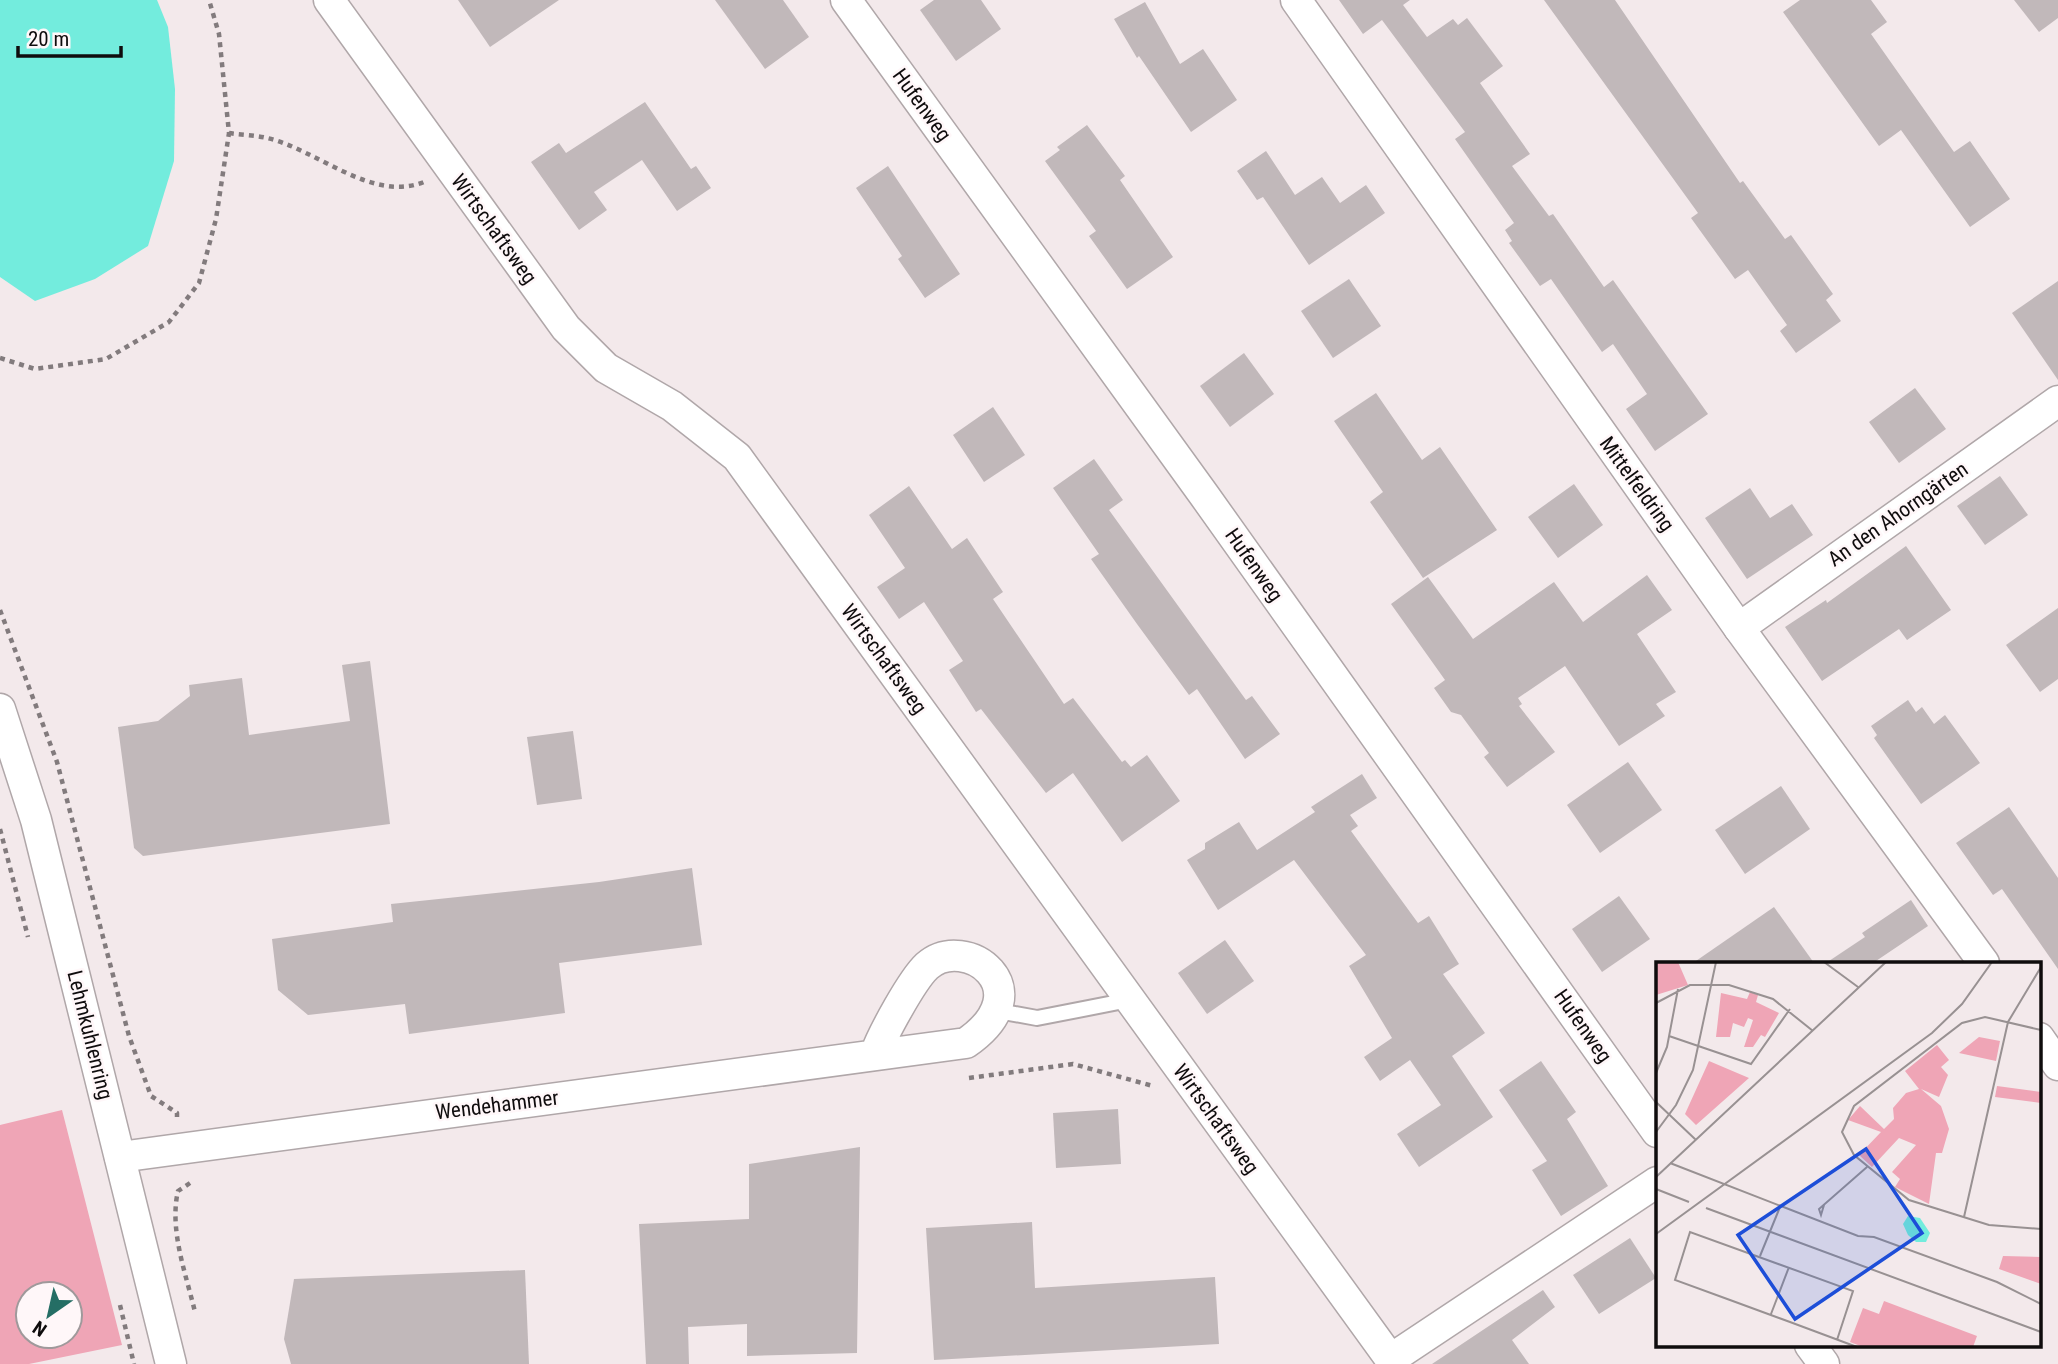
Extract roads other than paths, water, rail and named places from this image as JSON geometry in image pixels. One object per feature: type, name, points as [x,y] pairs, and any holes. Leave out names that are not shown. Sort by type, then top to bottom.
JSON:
[{"type":"street","name":"Wirtschaftsweg","points":[[329,0],[566,328],[606,368],[672,406],[737,457],[1392,1362]]},
{"type":"street","name":"Hufenweg","points":[[846,0],[1211,505],[1656,1131]]},
{"type":"street","name":"Mittelfeldring","points":[[1296,0],[1739,628],[1983,962]]},
{"type":"street","name":"An den Ahorngärten","points":[[1739,628],[2058,401]]},
{"type":"street","name":"Lehmkuhlenring","points":[[0,709],[36,820],[170,1364]]},
{"type":"street","points":[[875,1055],[883,1033],[928,965],[949,956],[973,958],[992,972],[1000,990],[998,1011]]},
{"type":"street","name":"Wendehammer","points":[[120,1157],[181,1146],[966,1043],[986,1029],[998,1011]]},
{"type":"street","points":[[2040,1039],[2058,1065]]},
{"type":"street","points":[[1392,1362],[1656,1183]]},
{"type":"street","points":[[1811,1346],[1824,1364]]},
{"type":"lane","points":[[998,1011],[1037,1018],[1129,1000]]}]
